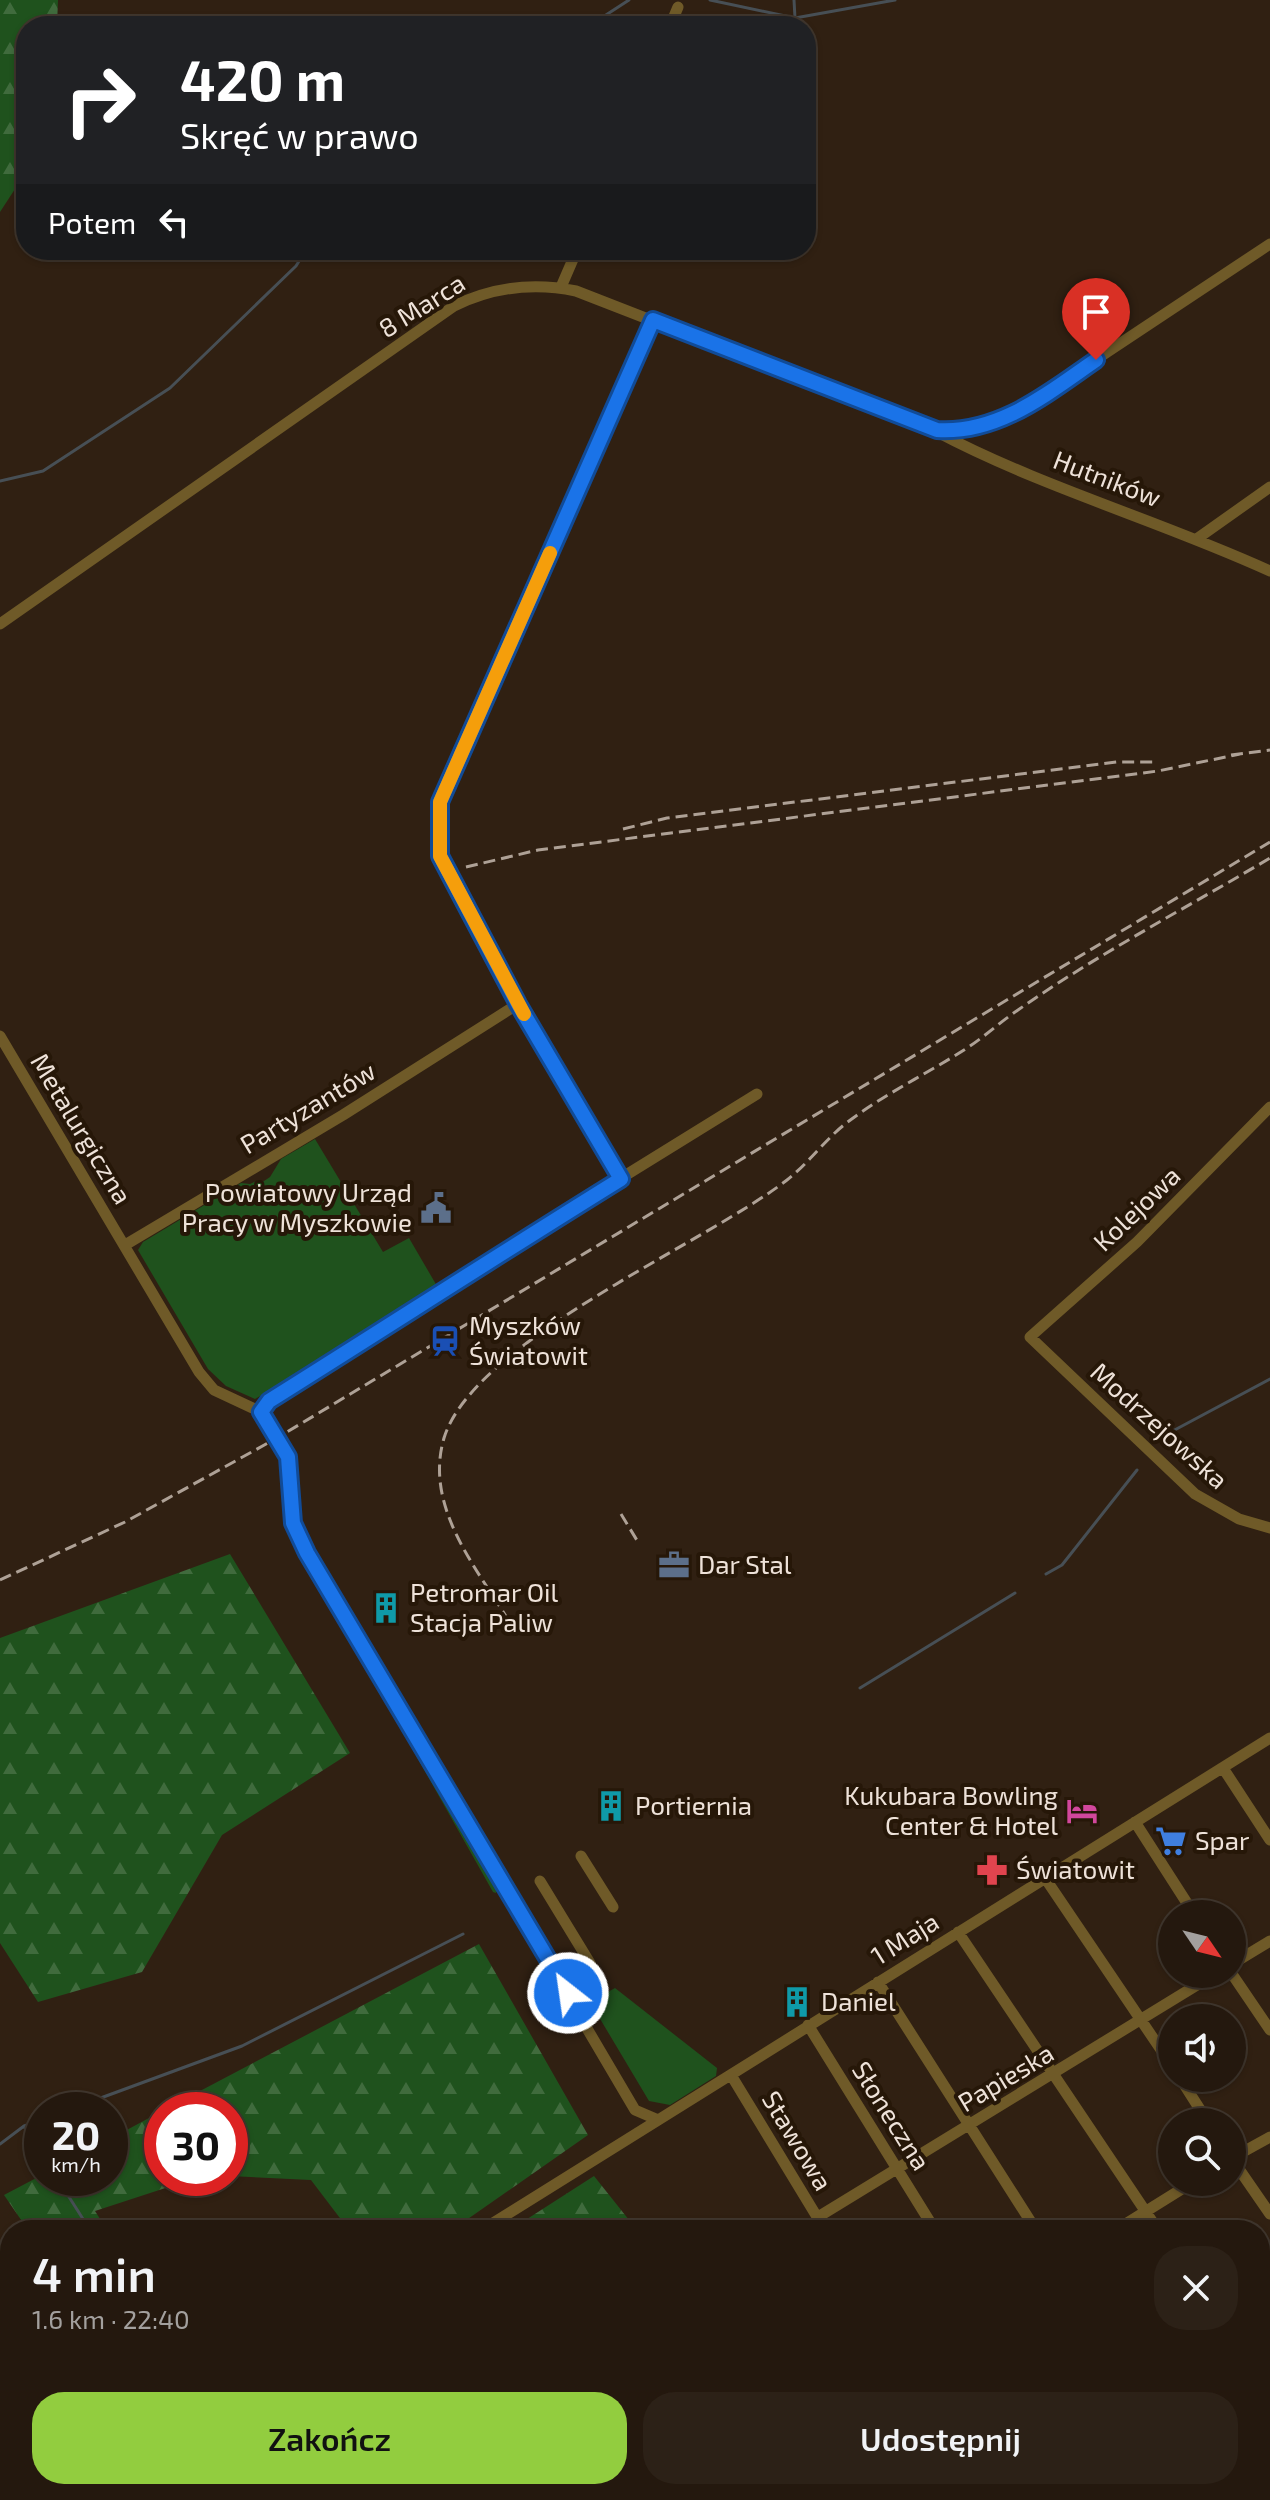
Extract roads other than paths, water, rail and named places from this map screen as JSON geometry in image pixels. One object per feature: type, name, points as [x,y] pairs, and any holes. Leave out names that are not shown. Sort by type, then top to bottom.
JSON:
[{"type":"street","points":[[674,16],[678,7]]},
{"type":"street","name":"8 Marca","points":[[0,624],[454,306],[504,288],[561,287],[929,428],[972,427],[1025,407],[1270,244]]},
{"type":"street","points":[[561,287],[573,260]]},
{"type":"street","points":[[621,1179],[518,1004],[440,856],[440,802],[653,320]]},
{"type":"street","name":"Hutników","points":[[929,428],[995,459],[1198,538],[1270,571]]},
{"type":"street","points":[[1198,538],[1270,487]]},
{"type":"street","name":"Partyzantów","points":[[125,1245],[343,1115],[518,1004]]},
{"type":"street","name":"Metalurgiczna","points":[[0,1036],[125,1245]]},
{"type":"street","points":[[261,1412],[269,1401],[384,1331],[445,1287],[757,1094]]},
{"type":"street","name":"Kolejowa","points":[[1030,1337],[1137,1242],[1270,1107]]},
{"type":"street","points":[[125,1245],[199,1372],[214,1390],[261,1412],[288,1457],[293,1523],[307,1553],[635,2110],[656,2119]]},
{"type":"street","name":"Modrzejowska","points":[[1030,1337],[1195,1494],[1239,1519],[1270,1528]]},
{"type":"street","name":"1 Maja","points":[[498,2220],[1270,1738]]},
{"type":"street","points":[[1223,1768],[1270,1840]]},
{"type":"street","points":[[1135,1822],[1185,1900]]},
{"type":"street","points":[[581,1856],[613,1907]]},
{"type":"street","points":[[1045,1878],[1158,2045]]},
{"type":"street","points":[[540,1881],[590,1963],[560,1979]]},
{"type":"street","points":[[958,1932],[1151,2220]]},
{"type":"street","points":[[1246,1956],[1270,1941]]},
{"type":"street","points":[[878,1982],[1030,2220]]},
{"type":"street","name":"Papieska","points":[[818,2217],[1193,1988]]},
{"type":"street","points":[[1242,1988],[1270,2030]]},
{"type":"street","name":"Słoneczna","points":[[808,2025],[929,2220]]},
{"type":"street","name":"Stawowa","points":[[731,2075],[820,2220]]},
{"type":"street","points":[[1246,2151],[1270,2137]]},
{"type":"street","points":[[1246,2179],[1270,2214]]},
{"type":"street","points":[[1131,2220],[1169,2196]]},
{"type":"waterway","points":[[604,16],[629,0]]},
{"type":"waterway","points":[[710,0],[786,16]]},
{"type":"waterway","points":[[794,0],[795,16]]},
{"type":"waterway","points":[[806,16],[895,0]]},
{"type":"waterway","points":[[0,481],[43,471],[170,388],[300,260]]},
{"type":"waterway","points":[[1154,1441],[1270,1379]]},
{"type":"waterway","points":[[1046,1574],[1062,1565],[1137,1470]]},
{"type":"waterway","points":[[860,1688],[1015,1593]]},
{"type":"waterway","points":[[117,2092],[242,2046],[463,1934]]},
{"type":"waterway","points":[[0,2144],[24,2126]]},
{"type":"waterway","points":[[68,2196],[84,2220]]},
{"type":"railway","points":[[1231,755],[1270,750]]},
{"type":"railway","points":[[466,867],[538,850],[1158,771],[1240,754]]},
{"type":"railway","points":[[623,829],[667,818],[1117,762],[1158,762]]},
{"type":"railway","points":[[0,1580],[125,1522],[277,1438],[1270,842]]},
{"type":"railway","points":[[509,1621],[456,1534],[441,1488],[440,1463],[444,1438],[464,1402],[499,1366],[544,1331],[596,1297],[787,1180],[863,1111],[964,1050],[1079,970],[1270,858]]},
{"type":"railway","points":[[621,1514],[638,1542]]},
{"type":"place","name":"Powiatowy Urząd Pracy w Myszkowie","points":[[436,1208]]},
{"type":"place","name":"Myszków Światowit","points":[[445,1341]]},
{"type":"place","name":"Dar Stal","points":[[674,1565]]},
{"type":"place","name":"Petromar Oil Stacja Paliw","points":[[386,1608]]},
{"type":"place","name":"Portiernia","points":[[611,1806]]},
{"type":"place","name":"Kukubara Bowling Center & Hotel","points":[[1082,1811]]},
{"type":"place","name":"Spar","points":[[1171,1841]]},
{"type":"place","name":"Światowit","points":[[992,1870]]},
{"type":"place","name":"Daniel","points":[[797,2002]]}]
